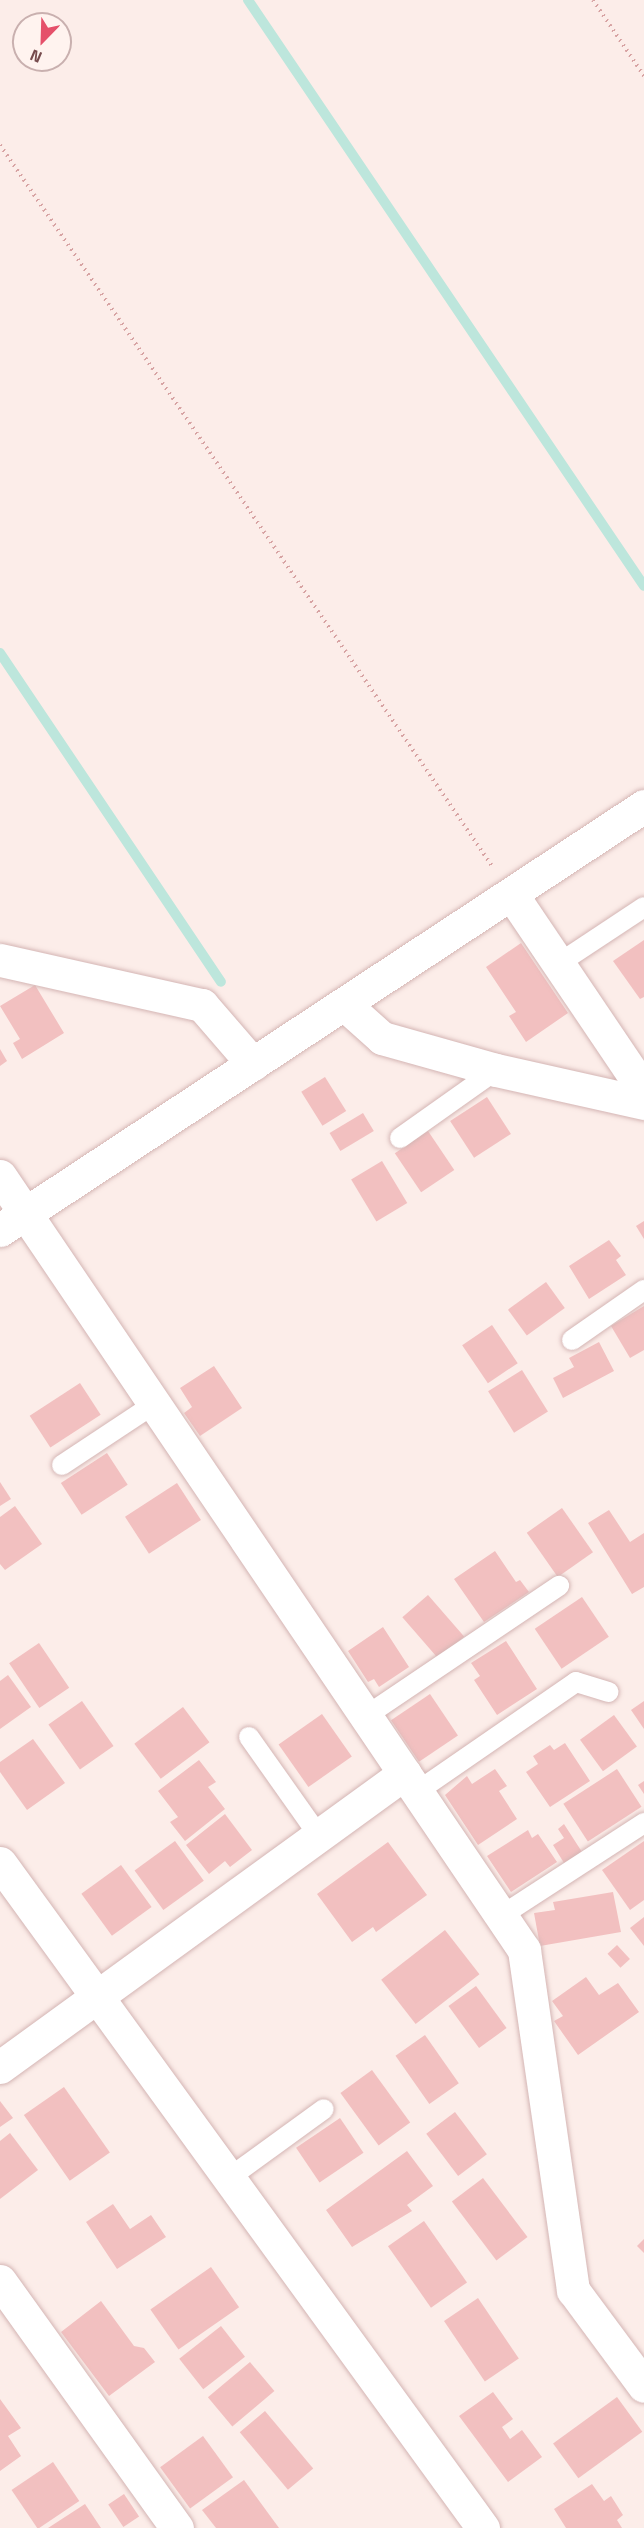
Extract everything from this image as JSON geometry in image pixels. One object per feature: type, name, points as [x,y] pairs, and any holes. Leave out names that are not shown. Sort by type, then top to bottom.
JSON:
[{"type":"street","points":[[12,1222],[644,806]]},
{"type":"street","points":[[512,895],[644,1091]]},
{"type":"street","points":[[0,960],[202,1005],[253,1064]]},
{"type":"street","points":[[344,1004],[382,1038],[496,1070],[644,1103]]},
{"type":"street","points":[[0,1176],[12,1222],[154,1404],[524,1950],[573,2290],[644,2386]]},
{"type":"street","points":[[0,2067],[319,1836],[412,1782]]},
{"type":"street","points":[[0,1863],[483,2528]]},
{"type":"street","points":[[0,2282],[177,2528]]},
{"type":"lane","points":[[558,964],[644,907]]},
{"type":"lane","points":[[400,1138],[496,1070]]},
{"type":"lane","points":[[572,1340],[644,1290]]},
{"type":"lane","points":[[62,1465],[154,1404]]},
{"type":"lane","points":[[366,1716],[559,1586]]},
{"type":"lane","points":[[412,1782],[576,1682],[608,1692]]},
{"type":"lane","points":[[249,1737],[319,1836]]},
{"type":"lane","points":[[501,1916],[644,1823]]},
{"type":"lane","points":[[229,2178],[324,2109]]},
{"type":"path","points":[[593,0],[644,76]]},
{"type":"path","points":[[0,145],[512,895]]},
{"type":"building","points":[[644,940],[644,997],[640,999],[613,961]]},
{"type":"building","points":[[521,943],[568,1013],[526,1042],[509,1016],[516,1012],[486,967]]},
{"type":"building","points":[[35,985],[64,1033],[22,1059],[13,1043],[20,1039],[0,1006]]},
{"type":"building","points":[[0,1049],[7,1061],[0,1066]]},
{"type":"building","points":[[325,1077],[346,1111],[322,1126],[301,1092]]},
{"type":"building","points":[[487,1097],[511,1134],[474,1158],[450,1121]]},
{"type":"building","points":[[363,1113],[374,1131],[340,1151],[330,1133]]},
{"type":"building","points":[[428,1131],[454,1170],[421,1192],[395,1153]]},
{"type":"building","points":[[382,1161],[407,1203],[376,1222],[351,1180]]},
{"type":"building","points":[[644,1221],[644,1239],[636,1226]]},
{"type":"building","points":[[609,1240],[621,1256],[616,1260],[626,1275],[589,1299],[569,1266]]},
{"type":"building","points":[[546,1282],[565,1308],[527,1336],[508,1310]]},
{"type":"building","points":[[644,1306],[644,1350],[630,1358],[611,1326]]},
{"type":"building","points":[[492,1325],[518,1363],[488,1383],[462,1345]]},
{"type":"building","points":[[599,1342],[614,1371],[563,1398],[553,1378],[574,1367],[569,1358]]},
{"type":"building","points":[[214,1366],[242,1408],[200,1436],[184,1413],[192,1407],[180,1388]]},
{"type":"building","points":[[522,1370],[548,1412],[514,1433],[488,1391]]},
{"type":"building","points":[[80,1383],[101,1415],[50,1448],[30,1416]]},
{"type":"building","points":[[107,1453],[128,1485],[82,1515],[61,1483]]},
{"type":"building","points":[[0,1482],[11,1499],[0,1506]]},
{"type":"building","points":[[177,1483],[201,1520],[149,1554],[125,1517]]},
{"type":"building","points":[[15,1506],[42,1544],[5,1570],[0,1564],[0,1517]]},
{"type":"building","points":[[562,1508],[593,1552],[558,1577],[527,1533]]},
{"type":"building","points":[[609,1510],[630,1542],[644,1533],[644,1587],[632,1594],[588,1523]]},
{"type":"building","points":[[495,1551],[516,1582],[520,1580],[529,1592],[484,1622],[454,1579]]},
{"type":"building","points":[[428,1595],[464,1637],[438,1659],[402,1617]]},
{"type":"building","points":[[582,1597],[609,1637],[562,1669],[535,1629]]},
{"type":"building","points":[[383,1627],[409,1667],[379,1687],[374,1679],[368,1682],[348,1651]]},
{"type":"building","points":[[506,1641],[537,1689],[497,1715],[474,1680],[480,1676],[471,1663]]},
{"type":"building","points":[[39,1643],[69,1688],[39,1708],[9,1663]]},
{"type":"building","points":[[8,1675],[31,1707],[0,1729],[0,1681]]},
{"type":"building","points":[[430,1694],[458,1735],[419,1762],[391,1720]]},
{"type":"building","points":[[82,1701],[114,1746],[80,1770],[48,1725]]},
{"type":"building","points":[[644,1701],[644,1729],[631,1710]]},
{"type":"building","points":[[183,1707],[209,1742],[161,1779],[134,1744]]},
{"type":"building","points":[[322,1714],[352,1757],[308,1787],[279,1744]]},
{"type":"building","points":[[614,1715],[637,1747],[603,1771],[580,1740]]},
{"type":"building","points":[[33,1739],[65,1783],[27,1810],[0,1772],[0,1762]]},
{"type":"building","points":[[565,1743],[590,1781],[550,1807],[526,1772],[538,1764],[533,1756],[550,1745],[554,1750]]},
{"type":"building","points":[[199,1760],[216,1782],[208,1787],[225,1809],[185,1841],[170,1822],[178,1817],[158,1791]]},
{"type":"building","points":[[495,1769],[507,1786],[499,1791],[517,1819],[478,1845],[445,1795],[467,1776],[472,1784]]},
{"type":"building","points":[[617,1769],[642,1807],[588,1842],[563,1804]]},
{"type":"building","points":[[644,1781],[644,1794],[638,1785]]},
{"type":"building","points":[[225,1814],[252,1850],[230,1867],[225,1861],[209,1874],[186,1845]]},
{"type":"building","points":[[564,1824],[582,1852],[564,1863],[553,1845],[564,1838],[558,1829]]},
{"type":"building","points":[[528,1830],[532,1838],[538,1834],[557,1862],[511,1892],[487,1856]]},
{"type":"building","points":[[175,1841],[204,1881],[163,1910],[135,1870]]},
{"type":"building","points":[[644,1841],[644,1900],[630,1910],[602,1870]]},
{"type":"building","points":[[388,1842],[427,1895],[376,1932],[373,1927],[352,1942],[317,1894]]},
{"type":"building","points":[[121,1865],[152,1907],[112,1936],[81,1894]]},
{"type":"building","points":[[613,1892],[621,1932],[540,1946],[534,1913],[555,1910],[553,1902]]},
{"type":"building","points":[[644,1917],[644,1946],[630,1928]]},
{"type":"building","points":[[445,1930],[479,1974],[416,2024],[381,1980]]},
{"type":"building","points":[[617,1945],[630,1959],[620,1968],[607,1954]]},
{"type":"building","points":[[586,1977],[599,1995],[618,1983],[639,2012],[578,2055],[554,2021],[563,2016],[552,2001]]},
{"type":"building","points":[[476,1986],[507,2028],[479,2048],[448,2006]]},
{"type":"building","points":[[425,2035],[459,2083],[429,2104],[396,2056]]},
{"type":"building","points":[[372,2070],[410,2123],[379,2146],[340,2093]]},
{"type":"building","points":[[64,2087],[110,2153],[70,2181],[24,2115]]},
{"type":"building","points":[[0,2101],[13,2118],[0,2127]]},
{"type":"building","points":[[455,2112],[487,2154],[458,2176],[426,2134]]},
{"type":"building","points":[[340,2118],[363,2153],[320,2182],[296,2148]]},
{"type":"building","points":[[10,2133],[38,2170],[0,2199],[0,2141]]},
{"type":"building","points":[[407,2151],[433,2186],[407,2205],[412,2211],[352,2247],[326,2210]]},
{"type":"building","points":[[483,2178],[528,2237],[496,2261],[452,2201]]},
{"type":"building","points":[[113,2204],[130,2229],[151,2215],[166,2237],[117,2269],[86,2222]]},
{"type":"building","points":[[424,2221],[467,2282],[431,2308],[388,2246]]},
{"type":"building","points":[[644,2239],[644,2253],[637,2246]]},
{"type":"building","points":[[211,2267],[239,2307],[178,2350],[150,2309]]},
{"type":"building","points":[[478,2298],[519,2359],[485,2381],[444,2321]]},
{"type":"building","points":[[101,2301],[134,2346],[144,2348],[155,2362],[109,2396],[61,2332]]},
{"type":"building","points":[[221,2326],[245,2357],[203,2389],[179,2359]]},
{"type":"building","points":[[250,2362],[274,2391],[232,2426],[208,2397]]},
{"type":"building","points":[[493,2392],[513,2419],[502,2427],[510,2439],[522,2430],[542,2457],[508,2482],[459,2416]]},
{"type":"building","points":[[617,2397],[642,2432],[578,2478],[553,2443]]},
{"type":"building","points":[[0,2399],[21,2428],[8,2436],[21,2456],[0,2471]]},
{"type":"building","points":[[265,2411],[313,2468],[288,2490],[240,2432]]},
{"type":"building","points":[[203,2436],[233,2477],[190,2508],[160,2467]]},
{"type":"building","points":[[53,2462],[79,2501],[37,2528],[12,2490]]},
{"type":"building","points":[[244,2480],[279,2528],[216,2528],[202,2510]]},
{"type":"building","points":[[592,2484],[604,2501],[611,2496],[623,2515],[617,2520],[622,2528],[566,2528],[554,2509]]},
{"type":"building","points":[[124,2494],[139,2516],[123,2527],[108,2505]]},
{"type":"building","points":[[85,2504],[101,2528],[48,2528]]},
{"type":"waterway","points":[[248,0],[644,586]]},
{"type":"waterway","points":[[0,653],[221,982]]}]
